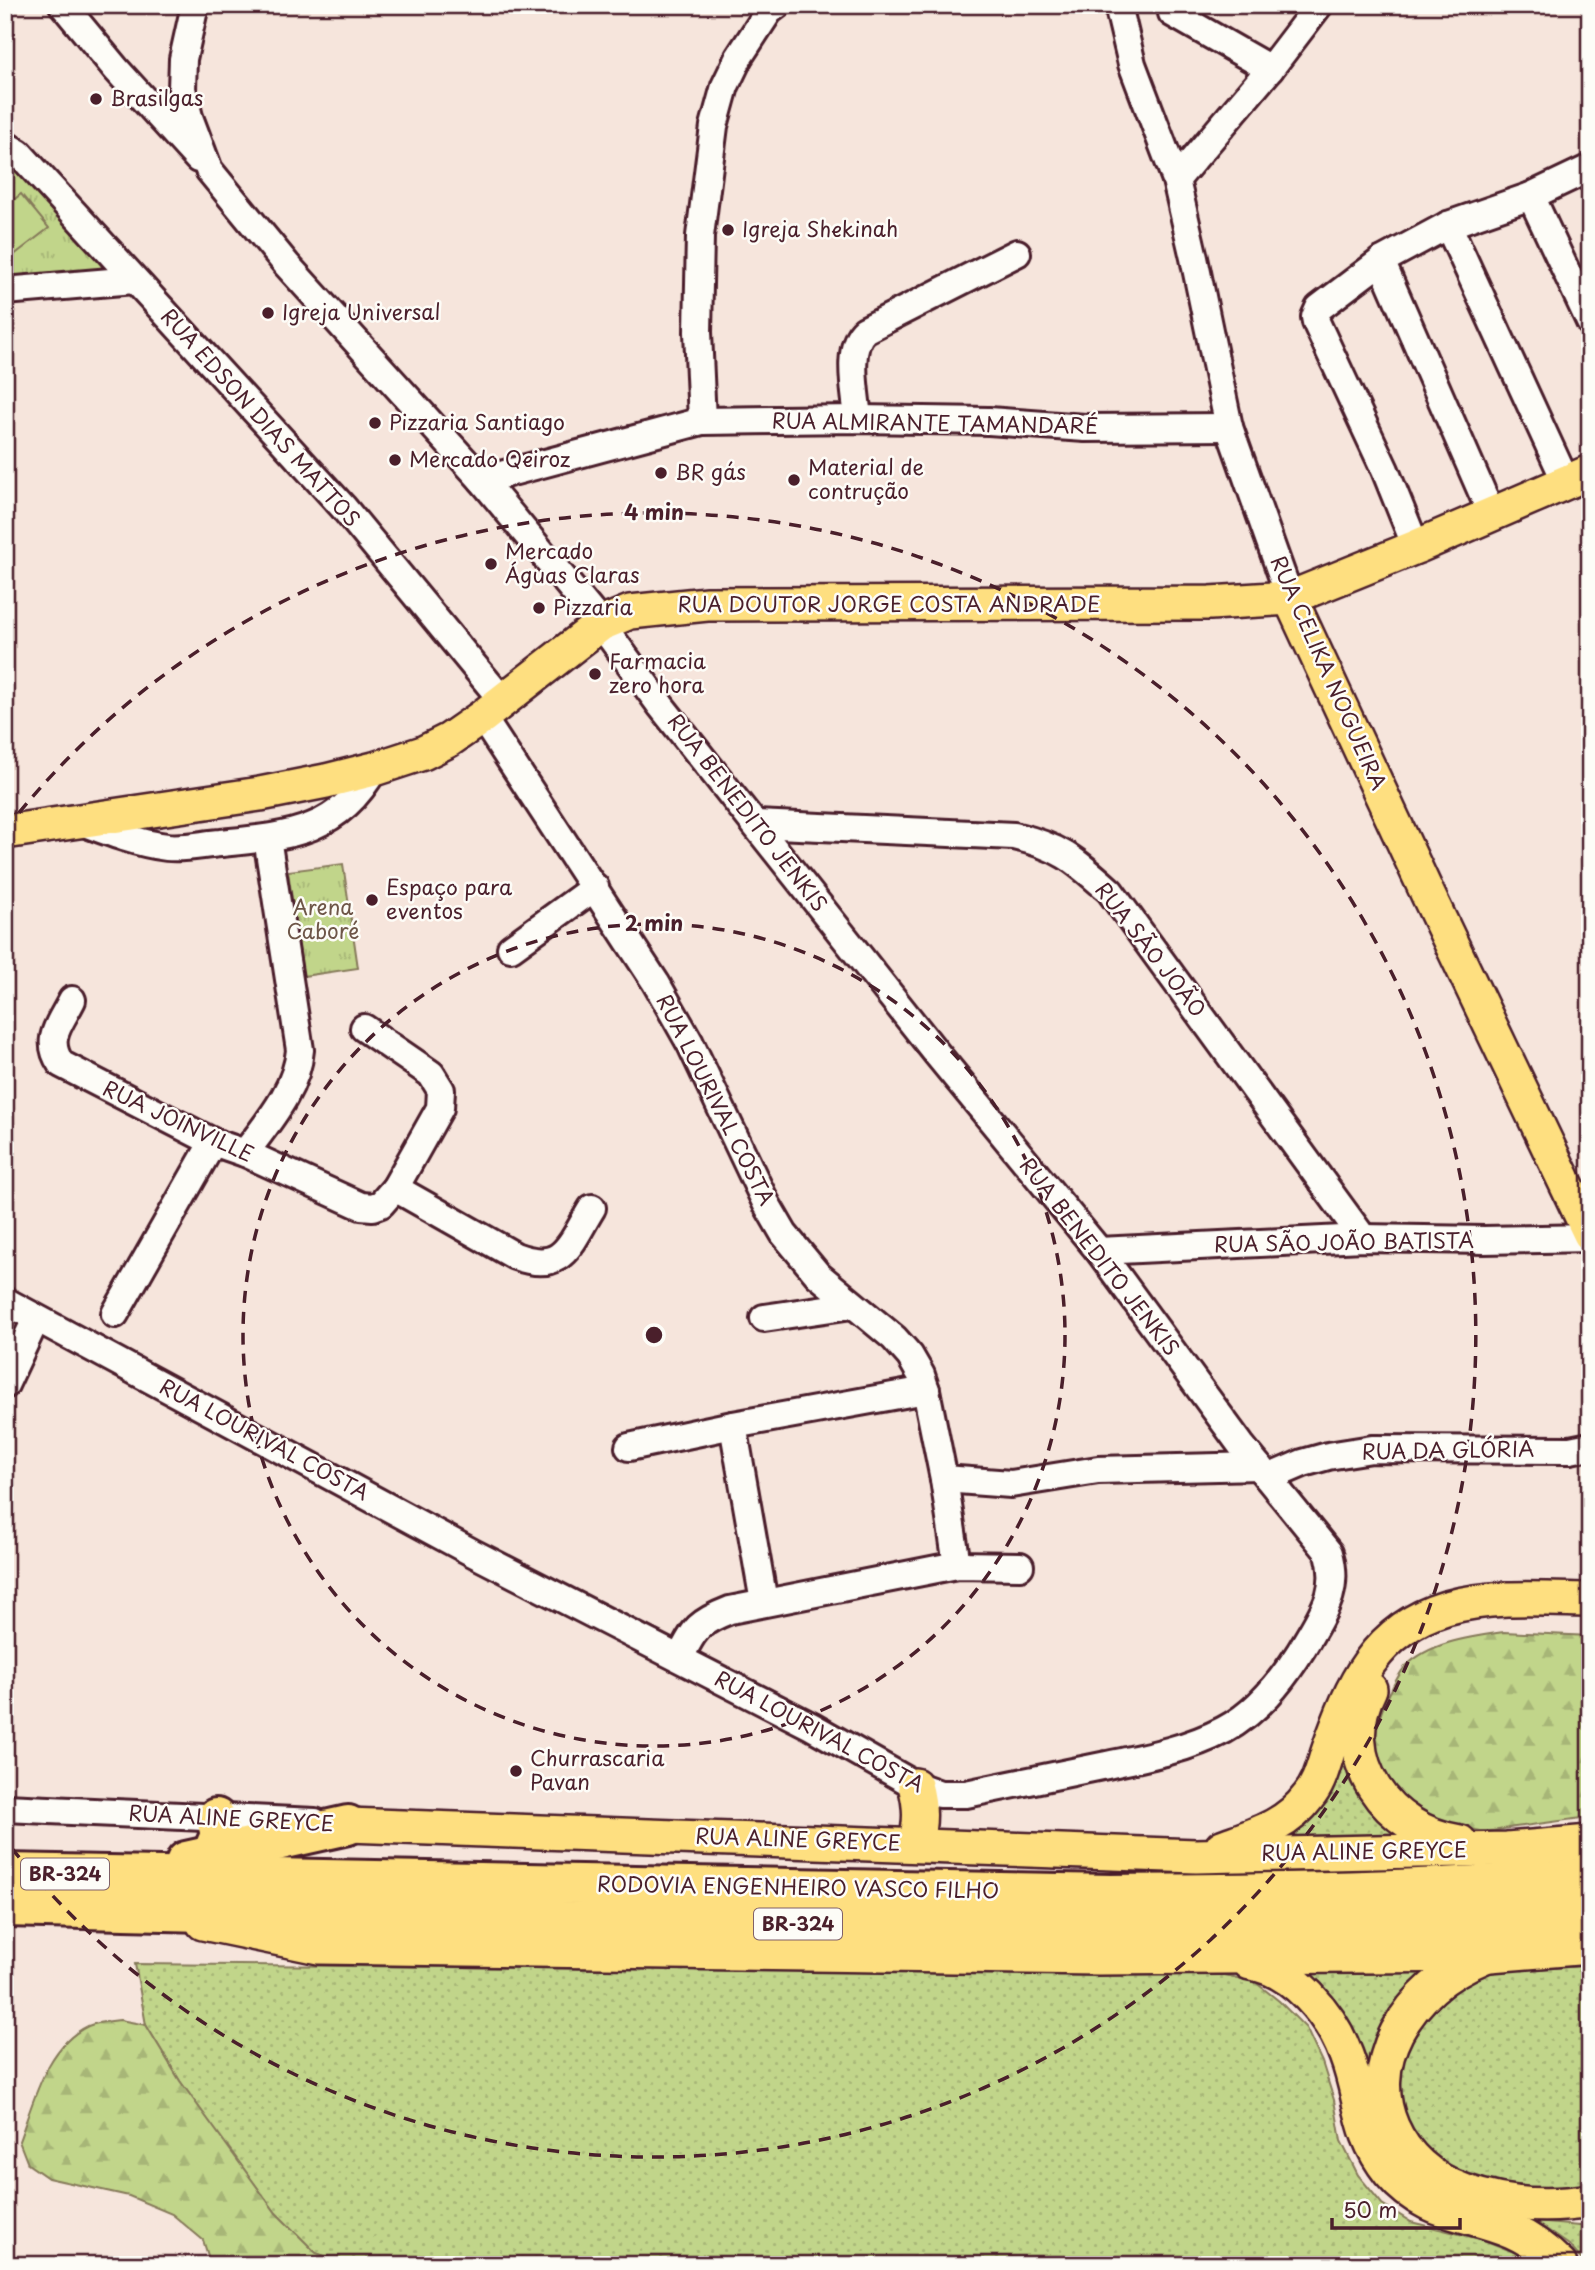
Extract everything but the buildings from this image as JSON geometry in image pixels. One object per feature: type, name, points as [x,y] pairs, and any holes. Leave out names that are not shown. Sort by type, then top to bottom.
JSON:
[{"type":"highway","points":[[211,1856],[220,1835],[216,1818]]},
{"type":"highway","points":[[124,1874],[348,1825]]},
{"type":"highway","name":"RODOVIA ENGENHEIRO VASCO FILHO","points":[[5,1873],[1097,1894],[1257,1893],[1590,1877]]},
{"type":"highway","name":"RODOVIA ENGENHEIRO VASCO FILHO","points":[[5,1907],[560,1921],[1088,1927],[1451,1923],[1590,1913]]},
{"type":"main road","name":"RUA DOUTOR JORGE COSTA ANDRADE","points":[[5,832],[260,794],[374,769],[423,753],[449,740],[493,709],[601,624],[630,612],[707,604],[1196,603],[1290,598],[1578,477]]},
{"type":"main road","name":"RUA CELIKA NOGUEIRA","points":[[1290,598],[1590,1236]]},
{"type":"main road","points":[[1196,1856],[1272,1828],[1308,1798],[1321,1775],[1345,1705],[1358,1677],[1374,1654],[1392,1637],[1420,1618],[1446,1608],[1502,1599],[1590,1600]]},
{"type":"main road","points":[[1507,1849],[1451,1841],[1426,1833],[1406,1823],[1390,1808],[1374,1789],[1359,1749],[1363,1710],[1368,1692],[1382,1669],[1403,1650],[1427,1634],[1450,1624],[1479,1617],[1590,1619]]},
{"type":"main road","points":[[915,1786],[920,1805],[915,1845]]},
{"type":"main road","name":"RUA ALINE GREYCE","points":[[348,1825],[1196,1856],[1507,1849],[1590,1842]]},
{"type":"main road","points":[[139,1909],[319,1947],[1098,1958],[1490,1955],[1590,1947]]},
{"type":"main road","points":[[1490,1955],[1447,1976],[1424,1995],[1404,2020],[1392,2042],[1383,2076],[1384,2107],[1392,2128],[1421,2166],[1440,2180],[1463,2190],[1490,2198],[1544,2205],[1590,2201]]},
{"type":"main road","points":[[1209,1956],[1256,1964],[1276,1972],[1294,1982],[1312,2002],[1326,2019],[1346,2055],[1360,2113],[1370,2141],[1390,2172],[1403,2186],[1433,2207],[1514,2232],[1547,2252],[1560,2265]]},
{"type":"street","points":[[63,5],[116,69],[209,170]]},
{"type":"street","name":"RUA BENEDITO JENKIS","points":[[195,5],[183,59],[182,89],[192,128],[209,170],[287,265],[482,480],[601,624],[661,706],[937,1054],[1099,1251],[1263,1472],[1293,1508]]},
{"type":"street","points":[[702,421],[698,332],[700,236],[714,126],[725,86],[756,29],[777,5]]},
{"type":"street","name":"RUA CELIKA NOGUEIRA","points":[[1118,5],[1132,64],[1176,180],[1229,427],[1290,598]]},
{"type":"street","points":[[1176,180],[1270,69],[1319,5]]},
{"type":"street","points":[[1172,13],[1270,69]]},
{"type":"street","name":"RUA EDSON DIAS MATTOS","points":[[5,145],[19,153],[343,507],[493,709]]},
{"type":"street","points":[[1416,547],[1385,470],[1316,322],[1319,308],[1381,261],[1448,225],[1531,196],[1590,168]]},
{"type":"street","points":[[1531,196],[1590,322]]},
{"type":"street","points":[[1448,225],[1578,477]]},
{"type":"street","points":[[858,419],[853,352],[859,336],[865,330],[1017,253]]},
{"type":"street","points":[[1381,261],[1491,513]]},
{"type":"street","points":[[5,291],[134,280]]},
{"type":"street","name":"RUA ALMIRANTE TAMANDARÉ","points":[[482,480],[702,421],[858,419],[989,421],[1085,428],[1229,427]]},
{"type":"street","name":"RUA LOURIVAL COSTA","points":[[493,709],[595,887],[656,983],[690,1043],[766,1203],[784,1234],[818,1275],[894,1338],[910,1356],[921,1375],[944,1479],[957,1565]]},
{"type":"street","points":[[78,820],[135,842],[171,848],[267,838],[325,821],[347,807],[362,791],[374,769]]},
{"type":"street","name":"RUA SÃO JOÃO","points":[[756,824],[1014,836],[1045,843],[1073,858],[1110,891],[1363,1238]]},
{"type":"street","points":[[245,1153],[288,1090],[299,1069],[300,1050],[267,838]]},
{"type":"street","points":[[511,948],[595,887]]},
{"type":"street","name":"RUA JOINVILLE","points":[[72,1000],[53,1036],[52,1051],[61,1064],[213,1142],[245,1153],[361,1206],[373,1208],[381,1204],[396,1188]]},
{"type":"street","points":[[364,1028],[431,1074],[441,1090],[440,1108],[396,1188],[515,1256],[534,1263],[551,1262],[565,1251],[592,1208]]},
{"type":"street","points":[[115,1314],[213,1142]]},
{"type":"street","name":"RUA SÃO JOÃO BATISTA","points":[[1099,1251],[1363,1238],[1484,1240],[1590,1236]]},
{"type":"street","name":"RUA LOURIVAL COSTA","points":[[5,1301],[473,1553],[811,1726],[915,1786],[940,1794],[967,1794],[1153,1755],[1224,1730],[1259,1704],[1284,1673],[1326,1608],[1334,1583],[1329,1553],[1293,1508]]},
{"type":"street","points":[[764,1318],[852,1305]]},
{"type":"street","points":[[5,1385],[36,1319]]},
{"type":"street","points":[[629,1447],[926,1390]]},
{"type":"street","points":[[733,1425],[764,1602]]},
{"type":"street","name":"RUA DA GLÓRIA","points":[[944,1479],[1011,1483],[1098,1470],[1263,1472],[1328,1456],[1372,1449],[1570,1450],[1590,1446]]},
{"type":"street","points":[[680,1658],[696,1629],[707,1619],[730,1610],[957,1565],[1020,1566]]},
{"type":"street","name":"RUA ALINE GREYCE","points":[[5,1808],[348,1825]]},
{"type":"green space","points":[[5,161],[13,165],[102,260],[101,274],[5,281]]},
{"type":"green space","points":[[21,194],[49,228],[5,262],[5,207]]},
{"type":"green space","name":"Arena Caboré","points":[[343,864],[358,968],[303,976],[288,871]]},
{"type":"green space","points":[[1504,1632],[1590,1636],[1590,1817],[1491,1831],[1462,1827],[1420,1812],[1403,1800],[1380,1769],[1376,1750],[1377,1728],[1384,1705],[1405,1667],[1438,1646]]},
{"type":"green space","points":[[1352,1727],[1380,1820],[1397,1837],[1280,1838]]},
{"type":"green space","points":[[135,1964],[1134,1974],[1212,1972],[1255,1982],[1306,2028],[1322,2062],[1334,2100],[1341,2141],[1358,2175],[1382,2204],[1411,2222],[1484,2240],[1524,2256],[1537,2265],[349,2265],[316,2253],[276,2213],[180,2081],[146,2025]]},
{"type":"green space","points":[[1286,1964],[1435,1967],[1399,2001],[1378,2031],[1372,2059],[1372,2108],[1356,2042],[1339,2007],[1308,1977]]},
{"type":"green space","points":[[1590,1966],[1590,2190],[1552,2195],[1452,2174],[1413,2136],[1401,2113],[1398,2086],[1402,2063],[1414,2037],[1429,2016],[1448,1997],[1483,1971]]},
{"type":"green space","points":[[120,2020],[146,2025],[180,2081],[276,2213],[316,2253],[349,2265],[211,2265],[203,2240],[172,2214],[129,2196],[48,2178],[28,2164],[19,2141],[36,2092],[52,2061],[74,2035],[88,2026]]},
{"type":"green space","points":[[1536,2222],[1590,2225],[1590,2265],[1586,2265],[1569,2245]]},
{"type":"place","name":"Brasilgas","points":[[96,99]]},
{"type":"place","name":"Igreja Shekinah","points":[[728,230]]},
{"type":"place","name":"Igreja Universal","points":[[268,313]]},
{"type":"place","name":"Pizzaria Santiago","points":[[375,423]]},
{"type":"place","name":"Mercado Qeiroz","points":[[395,460]]},
{"type":"place","name":"BR gás","points":[[661,473]]},
{"type":"place","name":"Material de contrução","points":[[794,480]]},
{"type":"place","name":"Mercado Águas Claras","points":[[491,564]]},
{"type":"place","name":"Pizzaria","points":[[539,608]]},
{"type":"place","name":"Farmacia zero hora","points":[[595,674]]},
{"type":"place","name":"Espaço para eventos","points":[[372,900]]},
{"type":"place","name":"Churrascaria Pavan","points":[[516,1771]]}]
